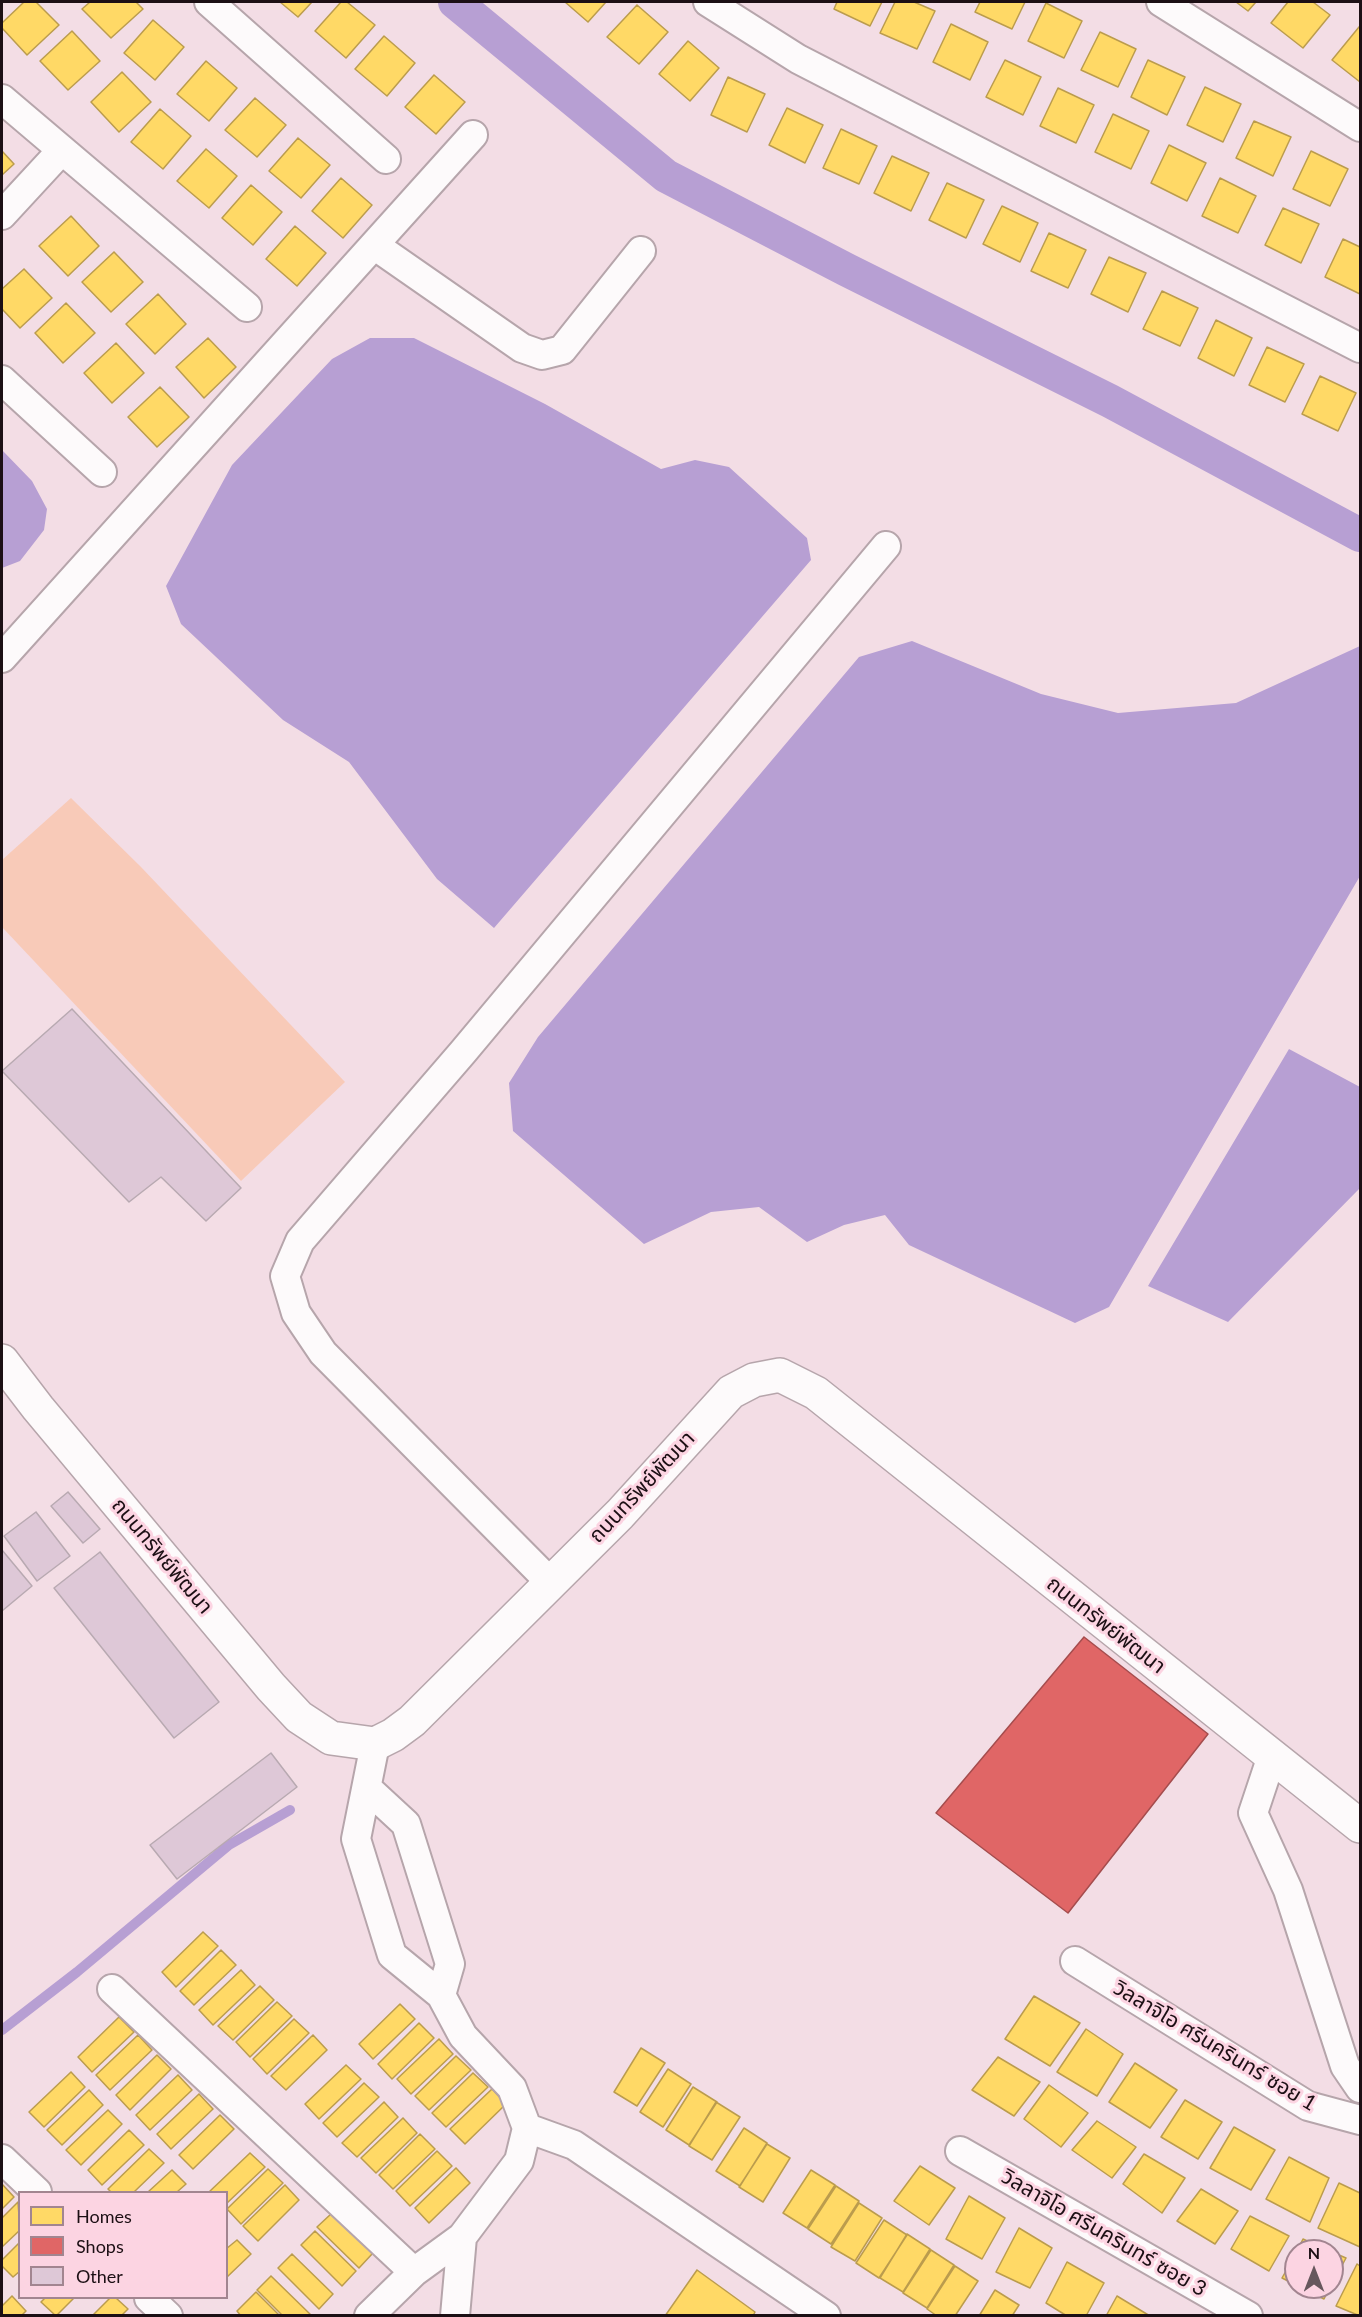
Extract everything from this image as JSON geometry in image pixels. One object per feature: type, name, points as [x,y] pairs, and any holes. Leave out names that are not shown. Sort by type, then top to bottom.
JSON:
[{"type":"street","points":[[209,2],[386,159]]},
{"type":"street","points":[[708,2],[798,59],[1360,348]]},
{"type":"street","points":[[1161,2],[1360,127]]},
{"type":"street","points":[[2,99],[247,307]]},
{"type":"street","points":[[2,658],[473,135]]},
{"type":"street","points":[[2,215],[62,150]]},
{"type":"street","points":[[375,245],[522,348],[543,355],[562,350],[641,251]]},
{"type":"street","points":[[2,380],[102,472]]},
{"type":"street","points":[[551,1583],[323,1353],[296,1313],[285,1276],[300,1241],[471,1043],[886,546]]},
{"type":"street","name":"ถนนทรัพย์พัฒนา","points":[[2,1361],[60,1435],[299,1717],[331,1738],[375,1744],[393,1735],[412,1721],[620,1514],[731,1392],[754,1380],[780,1375],[816,1393],[1360,1826]]},
{"type":"street","points":[[369,2316],[414,2272],[462,2237],[519,2161],[527,2128],[512,2088],[463,2036],[441,1995],[392,1955],[356,1839],[375,1744]]},
{"type":"street","points":[[1272,1756],[1253,1813],[1288,1890],[1345,2066],[1360,2088]]},
{"type":"street","points":[[367,1788],[406,1824],[450,1964],[441,1995]]},
{"type":"street","name":"วิลลาจิโอ ศรีนครินทร์ ซอย 1","points":[[1075,1961],[1308,2106],[1360,2120]]},
{"type":"street","points":[[112,1989],[414,2272]]},
{"type":"street","points":[[527,2128],[574,2145],[826,2316]]},
{"type":"street","name":"วิลลาจิโอ ศรีนครินทร์ ซอย 3","points":[[960,2151],[1248,2316]]},
{"type":"street","points":[[2,2159],[35,2191]]},
{"type":"street","points":[[455,2316],[462,2237]]},
{"type":"street","points":[[150,2299],[168,2316]]},
{"type":"shaded area","points":[[370,338],[414,338],[545,404],[661,469],[695,460],[729,467],[807,538],[811,560],[494,928],[437,879],[349,762],[283,720],[181,624],[166,586],[232,465],[332,359]]},
{"type":"shaded area","points":[[2,450],[32,481],[47,509],[44,530],[20,561],[2,568]]},
{"type":"shaded area","points":[[912,641],[1041,694],[1118,713],[1236,703],[1360,646],[1360,876],[1109,1307],[1075,1323],[909,1245],[885,1215],[844,1225],[807,1242],[759,1207],[711,1212],[644,1244],[513,1131],[509,1083],[538,1037],[859,657]]},
{"type":"shaded area","points":[[71,798],[141,867],[345,1082],[241,1181],[2,927],[2,860]]},
{"type":"shaded area","points":[[1289,1049],[1360,1087],[1360,1188],[1228,1322],[1148,1286]]},
{"type":"building: Homes","points":[[24,2],[36,2],[59,25],[27,55],[2,28],[2,23]]},
{"type":"building: Homes","points":[[90,2],[136,2],[143,9],[111,38],[82,9]]},
{"type":"building: Homes","points":[[280,2],[312,2],[298,17]]},
{"type":"building: Homes","points":[[341,2],[347,2],[375,25],[346,58],[315,31]]},
{"type":"building: Homes","points":[[565,2],[606,2],[588,22]]},
{"type":"building: Homes","points":[[837,2],[882,2],[870,26],[834,9]]},
{"type":"building: Homes","points":[[895,2],[914,2],[935,11],[917,49],[880,33]]},
{"type":"building: Homes","points":[[980,2],[1025,2],[1012,29],[975,12]]},
{"type":"building: Homes","points":[[1236,2],[1256,2],[1248,11]]},
{"type":"building: Homes","points":[[1288,2],[1313,2],[1330,15],[1303,48],[1271,23]]},
{"type":"building: Homes","points":[[1046,3],[1082,21],[1064,58],[1028,41]]},
{"type":"building: Homes","points":[[637,5],[668,32],[639,64],[607,37]]},
{"type":"building: Homes","points":[[153,20],[184,47],[155,80],[124,53]]},
{"type":"building: Homes","points":[[951,24],[988,42],[970,80],[933,62]]},
{"type":"building: Homes","points":[[1360,28],[1360,82],[1332,60]]},
{"type":"building: Homes","points":[[72,31],[100,61],[68,90],[40,61]]},
{"type":"building: Homes","points":[[1100,32],[1136,49],[1118,87],[1081,70]]},
{"type":"building: Homes","points":[[384,36],[415,63],[387,96],[355,69]]},
{"type":"building: Homes","points":[[688,41],[719,68],[690,101],[659,74]]},
{"type":"building: Homes","points":[[1005,60],[1041,77],[1023,115],[986,97]]},
{"type":"building: Homes","points":[[1148,60],[1185,77],[1167,115],[1131,97]]},
{"type":"building: Homes","points":[[206,61],[237,88],[209,121],[177,94]]},
{"type":"building: Homes","points":[[122,72],[151,102],[119,132],[91,102]]},
{"type":"building: Homes","points":[[434,75],[465,102],[436,134],[405,107]]},
{"type":"building: Homes","points":[[728,77],[765,94],[747,132],[711,115]]},
{"type":"building: Homes","points":[[1205,87],[1241,104],[1223,142],[1187,125]]},
{"type":"building: Homes","points":[[1058,88],[1094,105],[1076,143],[1040,126]]},
{"type":"building: Homes","points":[[255,98],[286,125],[257,157],[225,130]]},
{"type":"building: Homes","points":[[787,108],[823,125],[805,163],[769,145]]},
{"type":"building: Homes","points":[[160,109],[191,136],[163,169],[131,142]]},
{"type":"building: Homes","points":[[1113,114],[1149,131],[1131,169],[1095,152]]},
{"type":"building: Homes","points":[[1254,121],[1291,137],[1273,176],[1236,158]]},
{"type":"building: Homes","points":[[841,129],[877,146],[859,184],[823,168]]},
{"type":"building: Homes","points":[[298,138],[330,165],[301,198],[269,171]]},
{"type":"building: Homes","points":[[1169,145],[1206,163],[1187,201],[1151,183]]},
{"type":"building: Homes","points":[[206,149],[237,176],[209,208],[177,181]]},
{"type":"building: Homes","points":[[2,151],[14,164],[2,175]]},
{"type":"building: Homes","points":[[1311,151],[1348,169],[1330,206],[1293,189]]},
{"type":"building: Homes","points":[[892,156],[929,173],[911,211],[874,193]]},
{"type":"building: Homes","points":[[341,178],[372,205],[343,238],[312,211]]},
{"type":"building: Homes","points":[[1220,178],[1256,196],[1238,233],[1202,216]]},
{"type":"building: Homes","points":[[947,183],[984,200],[966,238],[929,220]]},
{"type":"building: Homes","points":[[251,185],[282,212],[253,245],[222,218]]},
{"type":"building: Homes","points":[[1002,206],[1038,223],[1020,262],[983,244]]},
{"type":"building: Homes","points":[[1283,208],[1319,224],[1301,263],[1265,245]]},
{"type":"building: Homes","points":[[71,216],[99,246],[68,276],[39,246]]},
{"type":"building: Homes","points":[[295,226],[326,253],[297,286],[266,259]]},
{"type":"building: Homes","points":[[1049,233],[1086,250],[1068,288],[1031,271]]},
{"type":"building: Homes","points":[[1343,239],[1360,247],[1360,294],[1325,277]]},
{"type":"building: Homes","points":[[114,252],[143,282],[111,312],[82,282]]},
{"type":"building: Homes","points":[[1109,257],[1146,273],[1128,312],[1091,294]]},
{"type":"building: Homes","points":[[24,269],[52,298],[20,328],[2,309],[2,289]]},
{"type":"building: Homes","points":[[1162,291],[1198,308],[1180,346],[1143,329]]},
{"type":"building: Homes","points":[[158,294],[186,324],[155,354],[126,324]]},
{"type":"building: Homes","points":[[66,303],[95,333],[63,363],[35,333]]},
{"type":"building: Homes","points":[[1216,320],[1252,338],[1234,376],[1198,358]]},
{"type":"building: Homes","points":[[208,338],[236,367],[204,398],[176,367]]},
{"type":"building: Homes","points":[[116,343],[144,373],[112,403],[84,373]]},
{"type":"building: Homes","points":[[1267,347],[1304,364],[1285,402],[1249,385]]},
{"type":"building: Homes","points":[[1320,376],[1356,393],[1338,431],[1302,414]]},
{"type":"building: Homes","points":[[160,387],[189,417],[157,447],[128,417]]},
{"type":"building: Homes","points":[[203,1932],[218,1946],[176,1987],[162,1972]]},
{"type":"building: Homes","points":[[221,1950],[236,1965],[194,2005],[180,1991]]},
{"type":"building: Homes","points":[[241,1970],[255,1985],[213,2025],[199,2010]]},
{"type":"building: Homes","points":[[260,1986],[274,2000],[233,2040],[218,2026]]},
{"type":"building: Homes","points":[[1034,1996],[1080,2023],[1050,2066],[1005,2039]]},
{"type":"building: Homes","points":[[277,2002],[292,2016],[250,2057],[236,2042]]},
{"type":"building: Homes","points":[[400,2004],[415,2019],[373,2059],[359,2044]]},
{"type":"building: Homes","points":[[119,2017],[134,2032],[92,2072],[78,2057]]},
{"type":"building: Homes","points":[[294,2019],[309,2033],[267,2074],[253,2059]]},
{"type":"building: Homes","points":[[419,2023],[434,2038],[392,2079],[378,2064]]},
{"type":"building: Homes","points":[[1086,2029],[1123,2054],[1097,2096],[1057,2072]]},
{"type":"building: Homes","points":[[138,2035],[152,2050],[110,2090],[96,2075]]},
{"type":"building: Homes","points":[[313,2035],[327,2050],[286,2090],[271,2076]]},
{"type":"building: Homes","points":[[439,2039],[453,2054],[411,2094],[397,2079]]},
{"type":"building: Homes","points":[[641,2048],[665,2063],[637,2106],[614,2092]]},
{"type":"building: Homes","points":[[157,2055],[171,2069],[130,2110],[116,2095]]},
{"type":"building: Homes","points":[[456,2056],[471,2070],[429,2110],[415,2096]]},
{"type":"building: Homes","points":[[998,2057],[1040,2082],[1014,2116],[972,2090]]},
{"type":"building: Homes","points":[[1135,2063],[1177,2090],[1150,2128],[1109,2102]]},
{"type":"building: Homes","points":[[346,2065],[361,2079],[319,2119],[305,2104]]},
{"type":"building: Homes","points":[[668,2069],[691,2084],[663,2127],[640,2112]]},
{"type":"building: Homes","points":[[71,2072],[85,2087],[44,2127],[29,2112]]},
{"type":"building: Homes","points":[[473,2073],[488,2087],[446,2127],[432,2113]]},
{"type":"building: Homes","points":[[178,2075],[192,2090],[150,2130],[136,2115]]},
{"type":"building: Homes","points":[[364,2083],[379,2097],[337,2137],[323,2123]]},
{"type":"building: Homes","points":[[1049,2085],[1088,2113],[1061,2147],[1024,2119]]},
{"type":"building: Homes","points":[[693,2087],[717,2102],[689,2145],[666,2130]]},
{"type":"building: Homes","points":[[492,2089],[506,2104],[465,2144],[450,2129]]},
{"type":"building: Homes","points":[[89,2090],[103,2105],[62,2145],[47,2130]]},
{"type":"building: Homes","points":[[199,2094],[213,2109],[171,2149],[157,2134]]},
{"type":"building: Homes","points":[[1185,2100],[1222,2122],[1198,2159],[1161,2137]]},
{"type":"building: Homes","points":[[384,2102],[398,2117],[357,2157],[342,2143]]},
{"type":"building: Homes","points":[[716,2102],[740,2117],[712,2160],[689,2146]]},
{"type":"building: Homes","points":[[108,2110],[122,2124],[81,2165],[66,2150]]},
{"type":"building: Homes","points":[[220,2115],[234,2129],[193,2169],[179,2155]]},
{"type":"building: Homes","points":[[403,2118],[417,2133],[376,2173],[361,2158]]},
{"type":"building: Homes","points":[[1097,2121],[1136,2147],[1112,2178],[1072,2150]]},
{"type":"building: Homes","points":[[1234,2127],[1275,2150],[1251,2190],[1210,2168]]},
{"type":"building: Homes","points":[[744,2128],[767,2143],[740,2186],[716,2171]]},
{"type":"building: Homes","points":[[129,2130],[144,2145],[102,2185],[88,2170]]},
{"type":"building: Homes","points":[[420,2134],[435,2149],[393,2189],[379,2175]]},
{"type":"building: Homes","points":[[767,2144],[790,2158],[763,2202],[739,2187]]},
{"type":"building: Homes","points":[[149,2149],[164,2163],[135,2191],[110,2191],[108,2189]]},
{"type":"building: Homes","points":[[437,2151],[452,2166],[410,2206],[396,2191]]},
{"type":"building: Homes","points":[[250,2153],[265,2167],[228,2202],[228,2191],[210,2191]]},
{"type":"building: Homes","points":[[1144,2154],[1185,2178],[1162,2213],[1123,2184]]},
{"type":"building: Homes","points":[[1289,2157],[1329,2178],[1310,2222],[1266,2199]]},
{"type":"building: Homes","points":[[920,2166],[955,2188],[929,2225],[894,2201]]},
{"type":"building: Homes","points":[[456,2168],[470,2183],[429,2223],[415,2208]]},
{"type":"building: Homes","points":[[268,2169],[283,2183],[241,2224],[228,2208]]},
{"type":"building: Homes","points":[[172,2170],[186,2184],[178,2191],[149,2191]]},
{"type":"building: Homes","points":[[811,2170],[835,2185],[807,2228],[783,2213]]},
{"type":"building: Homes","points":[[1339,2183],[1360,2193],[1360,2247],[1318,2228]]},
{"type":"building: Homes","points":[[2,2184],[14,2197],[2,2209]]},
{"type":"building: Homes","points":[[285,2185],[299,2200],[258,2241],[243,2226]]},
{"type":"building: Homes","points":[[836,2186],[859,2201],[831,2244],[808,2229]]},
{"type":"building: Homes","points":[[1201,2189],[1238,2211],[1215,2244],[1177,2221]]},
{"type":"building: Homes","points":[[969,2196],[1005,2218],[982,2259],[946,2239]]},
{"type":"building: Homes","points":[[18,2202],[18,2232],[2,2247],[2,2218]]},
{"type":"building: Homes","points":[[859,2203],[882,2218],[855,2261],[831,2247]]},
{"type":"building: Homes","points":[[332,2213],[373,2253],[359,2268],[317,2227]]},
{"type":"building: Homes","points":[[1250,2216],[1289,2236],[1284,2239],[1284,2245],[1269,2271],[1231,2249]]},
{"type":"building: Homes","points":[[884,2220],[907,2235],[879,2278],[856,2263]]},
{"type":"building: Homes","points":[[1019,2228],[1052,2248],[1030,2288],[996,2272]]},
{"type":"building: Homes","points":[[315,2231],[356,2271],[342,2286],[301,2245]]},
{"type":"building: Homes","points":[[907,2234],[930,2249],[903,2292],[880,2278]]},
{"type":"building: Homes","points":[[237,2240],[251,2254],[228,2276],[228,2247]]},
{"type":"building: Homes","points":[[18,2244],[18,2273],[13,2277],[2,2266],[2,2260]]},
{"type":"building: Homes","points":[[931,2250],[954,2265],[927,2308],[903,2293]]},
{"type":"building: Homes","points":[[292,2254],[333,2294],[319,2309],[278,2268]]},
{"type":"building: Homes","points":[[1067,2262],[1104,2283],[1086,2316],[1067,2316],[1046,2303]]},
{"type":"building: Homes","points":[[1357,2264],[1360,2266],[1360,2316],[1336,2306],[1340,2299],[1344,2299],[1344,2290]]},
{"type":"building: Homes","points":[[955,2266],[978,2281],[955,2316],[937,2316],[927,2309]]},
{"type":"building: Homes","points":[[697,2270],[755,2312],[753,2316],[665,2316]]},
{"type":"building: Homes","points":[[271,2276],[312,2316],[283,2316],[257,2290]]},
{"type":"building: Homes","points":[[995,2290],[1019,2305],[1012,2316],[979,2316]]},
{"type":"building: Homes","points":[[256,2292],[280,2316],[241,2316],[237,2311]]},
{"type":"building: Homes","points":[[12,2296],[26,2311],[21,2316],[2,2316],[2,2306]]},
{"type":"building: Homes","points":[[1117,2296],[1150,2316],[1106,2316]]},
{"type":"building: Homes","points":[[44,2299],[73,2299],[56,2316],[41,2302]]},
{"type":"building: Homes","points":[[109,2299],[117,2299],[128,2309],[121,2316],[92,2316]]},
{"type":"building: Shops","points":[[1084,1637],[1208,1734],[1068,1913],[936,1813]]},
{"type":"building: Other","points":[[72,1009],[241,1188],[206,1221],[161,1177],[129,1202],[2,1071]]},
{"type":"building: Other","points":[[68,1492],[100,1529],[83,1543],[51,1506]]},
{"type":"building: Other","points":[[36,1512],[70,1556],[37,1581],[4,1536]]},
{"type":"building: Other","points":[[2,1550],[32,1586],[2,1611]]},
{"type":"building: Other","points":[[100,1552],[219,1702],[174,1738],[54,1588]]},
{"type":"building: Other","points":[[271,1753],[297,1787],[177,1879],[150,1845]]},
{"type":"waterway","points":[[455,2],[666,176],[847,270],[1110,401],[1360,535]]},
{"type":"waterway","points":[[2,2030],[77,1972],[229,1845],[290,1810]]}]
